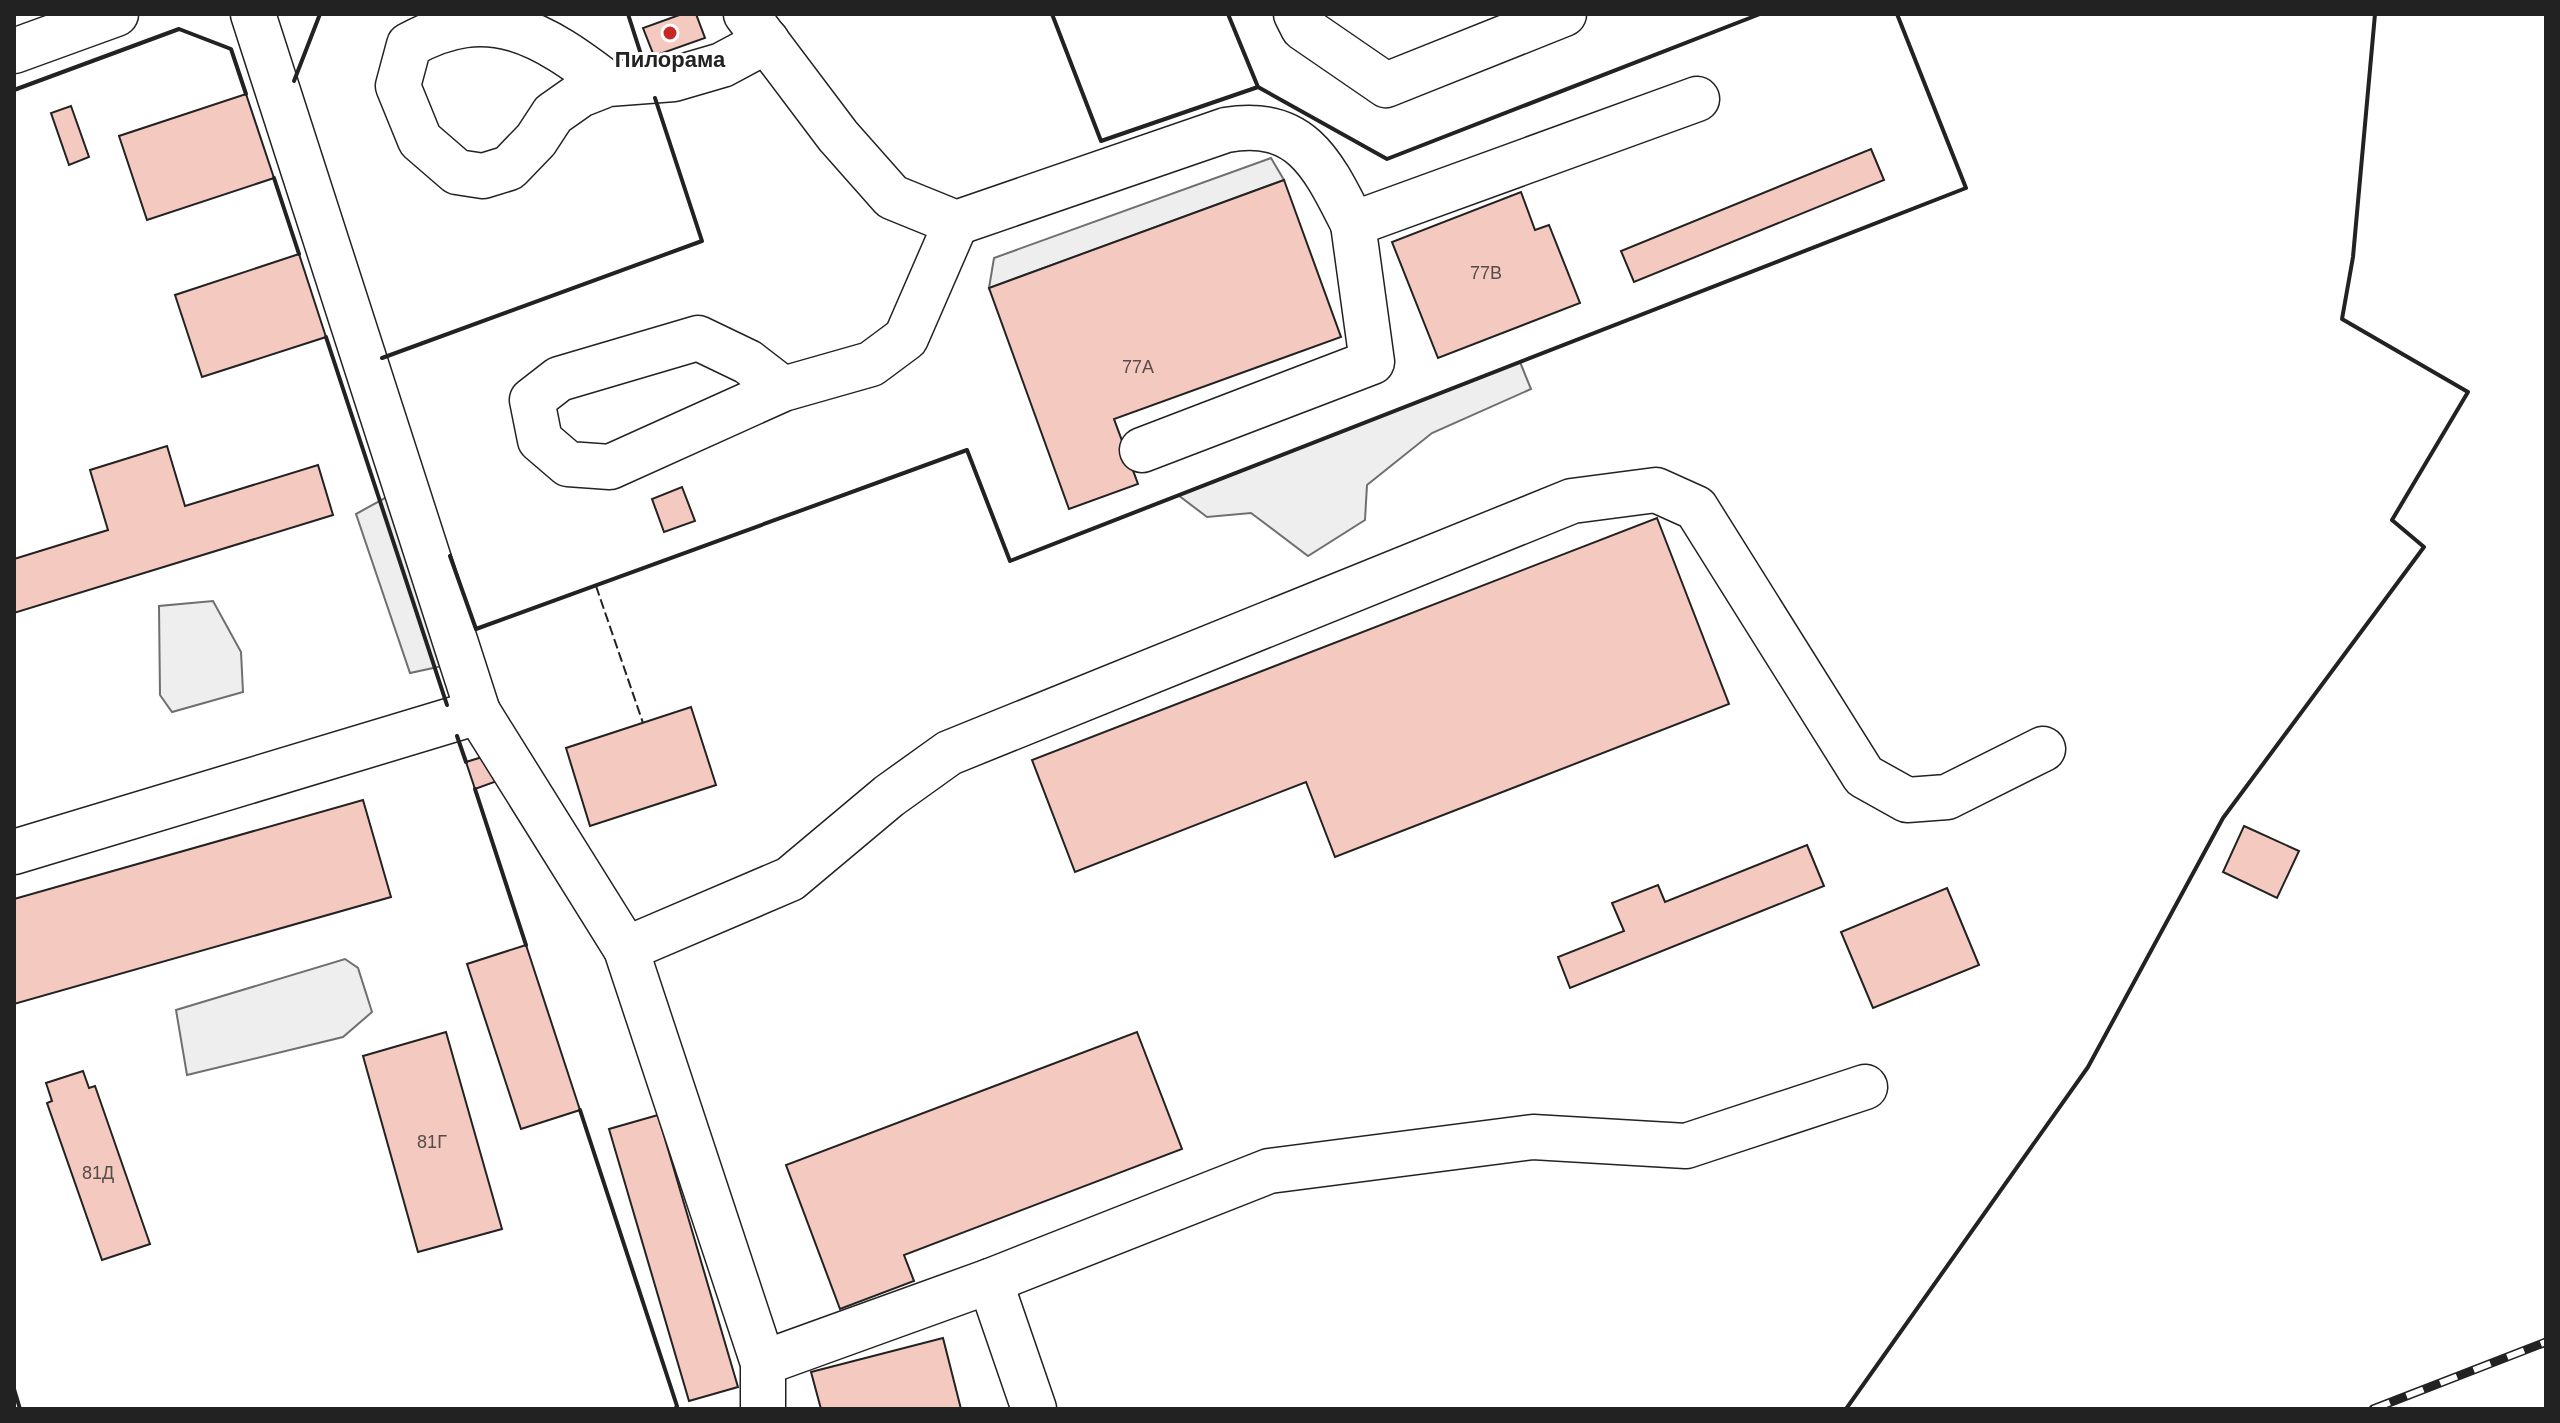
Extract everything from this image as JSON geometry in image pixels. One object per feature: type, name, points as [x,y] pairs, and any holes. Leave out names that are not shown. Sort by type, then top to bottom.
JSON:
[{"type":"street","points":[[14,51],[116,14]]},
{"type":"street","points":[[253,14],[478,712],[626,949],[763,1363],[763,1409]]},
{"type":"street","points":[[1296,14],[1303,28],[1386,85],[1564,14]]},
{"type":"street","points":[[608,84],[552,41],[489,20],[435,28],[409,45],[398,86],[420,140],[457,172],[483,176],[509,168],[536,140],[553,114],[580,95],[608,84],[674,79],[722,65],[756,28],[838,136],[892,197],[956,223],[1226,130],[1252,125],[1280,130],[1325,168],[1353,224],[1372,362],[1142,450]]},
{"type":"street","points":[[1353,224],[1697,99]]},
{"type":"street","points":[[783,389],[748,362],[698,338],[559,379],[532,400],[540,440],[568,464],[610,467],[783,389],[871,364],[906,338],[956,223]]},
{"type":"street","points":[[626,949],[790,879],[889,796],[949,753],[1572,501],[1656,490],[1696,508],[1864,776],[1907,800],[1947,797],[2043,749]]},
{"type":"street","points":[[14,852],[478,712]]},
{"type":"street","points":[[763,1363],[990,1281],[1269,1171],[1533,1137],[1686,1146],[1865,1087]]},
{"type":"street","points":[[990,1281],[1034,1409]]},
{"type":"shaded area","points":[[1271,158],[1284,180],[989,288],[994,258]]},
{"type":"shaded area","points":[[1520,362],[1531,389],[1432,433],[1367,485],[1365,520],[1308,556],[1251,513],[1207,517],[1178,495]]},
{"type":"shaded area","points":[[394,493],[447,665],[410,673],[356,514]]},
{"type":"shaded area","points":[[213,601],[241,652],[243,692],[172,712],[160,695],[159,606]]},
{"type":"shaded area","points":[[345,959],[358,968],[372,1012],[343,1037],[187,1075],[176,1010]]},
{"type":"building","points":[[682,14],[696,14],[705,38],[654,56],[643,28]]},
{"type":"building","points":[[246,94],[274,178],[147,220],[119,136]]},
{"type":"building","points":[[71,106],[89,157],[69,165],[51,113]]},
{"type":"building","points":[[1871,149],[1884,180],[1634,282],[1621,251]]},
{"type":"building","points":[[1284,180],[1341,337],[1114,419],[1138,484],[1069,509],[989,288]]},
{"type":"building","points":[[1521,192],[1535,230],[1549,225],[1580,303],[1438,358],[1392,242]]},
{"type":"building","points":[[299,254],[326,337],[202,377],[175,295]]},
{"type":"building","points":[[167,446],[185,506],[318,465],[333,515],[14,613],[14,559],[108,530],[90,470]]},
{"type":"building","points":[[682,487],[695,521],[664,532],[652,499]]},
{"type":"building","points":[[1657,518],[1729,704],[1335,857],[1306,782],[1075,872],[1032,760]]},
{"type":"building","points":[[691,707],[716,785],[590,826],[566,748]]},
{"type":"building","points":[[492,754],[500,780],[475,789],[466,762]]},
{"type":"building","points":[[363,800],[391,897],[14,1004],[14,899]]},
{"type":"building","points":[[2244,826],[2299,851],[2277,898],[2223,872]]},
{"type":"building","points":[[1807,845],[1824,886],[1570,988],[1558,957],[1624,931],[1612,903],[1658,885],[1665,902]]},
{"type":"building","points":[[1947,888],[1979,965],[1873,1008],[1841,932]]},
{"type":"building","points":[[526,945],[580,1110],[521,1129],[467,964]]},
{"type":"building","points":[[446,1032],[502,1229],[418,1252],[363,1056]]},
{"type":"building","points":[[1137,1032],[1182,1149],[904,1255],[914,1281],[840,1309],[786,1165]]},
{"type":"building","points":[[83,1071],[89,1088],[95,1086],[150,1244],[102,1260],[47,1103],[52,1101],[46,1083]]},
{"type":"building","points":[[658,1115],[738,1387],[689,1401],[609,1129]]},
{"type":"building","points":[[943,1338],[961,1409],[821,1409],[811,1372]]},
{"type":"railway","points":[[2373,1409],[2546,1342]]},
{"type":"fence","points":[[596,586],[643,723]]},
{"type":"wall","points":[[294,81],[320,14]]},
{"type":"wall","points":[[628,14],[645,67]]},
{"type":"wall","points":[[1052,14],[1101,141],[1258,87]]},
{"type":"wall","points":[[1228,14],[1258,87],[1387,159],[1760,14]]},
{"type":"wall","points":[[450,556],[476,629],[967,450],[1010,561],[1966,188],[1897,14]]},
{"type":"wall","points":[[1846,1409],[2088,1067],[2223,818],[2424,547],[2392,520],[2468,392],[2342,319],[2353,257],[2375,14]]},
{"type":"wall","points":[[14,90],[179,29],[231,49],[246,94]]},
{"type":"wall","points":[[382,358],[702,241],[655,98]]},
{"type":"wall","points":[[274,178],[299,254]]},
{"type":"wall","points":[[326,337],[447,705]]},
{"type":"wall","points":[[457,736],[466,762]]},
{"type":"wall","points":[[475,789],[526,945]]},
{"type":"wall","points":[[580,1110],[677,1406],[675,1409]]},
{"type":"wall","points":[[14,1389],[20,1409]]},
{"type":"place","name":"Пилорама","points":[[670,33]]}]
